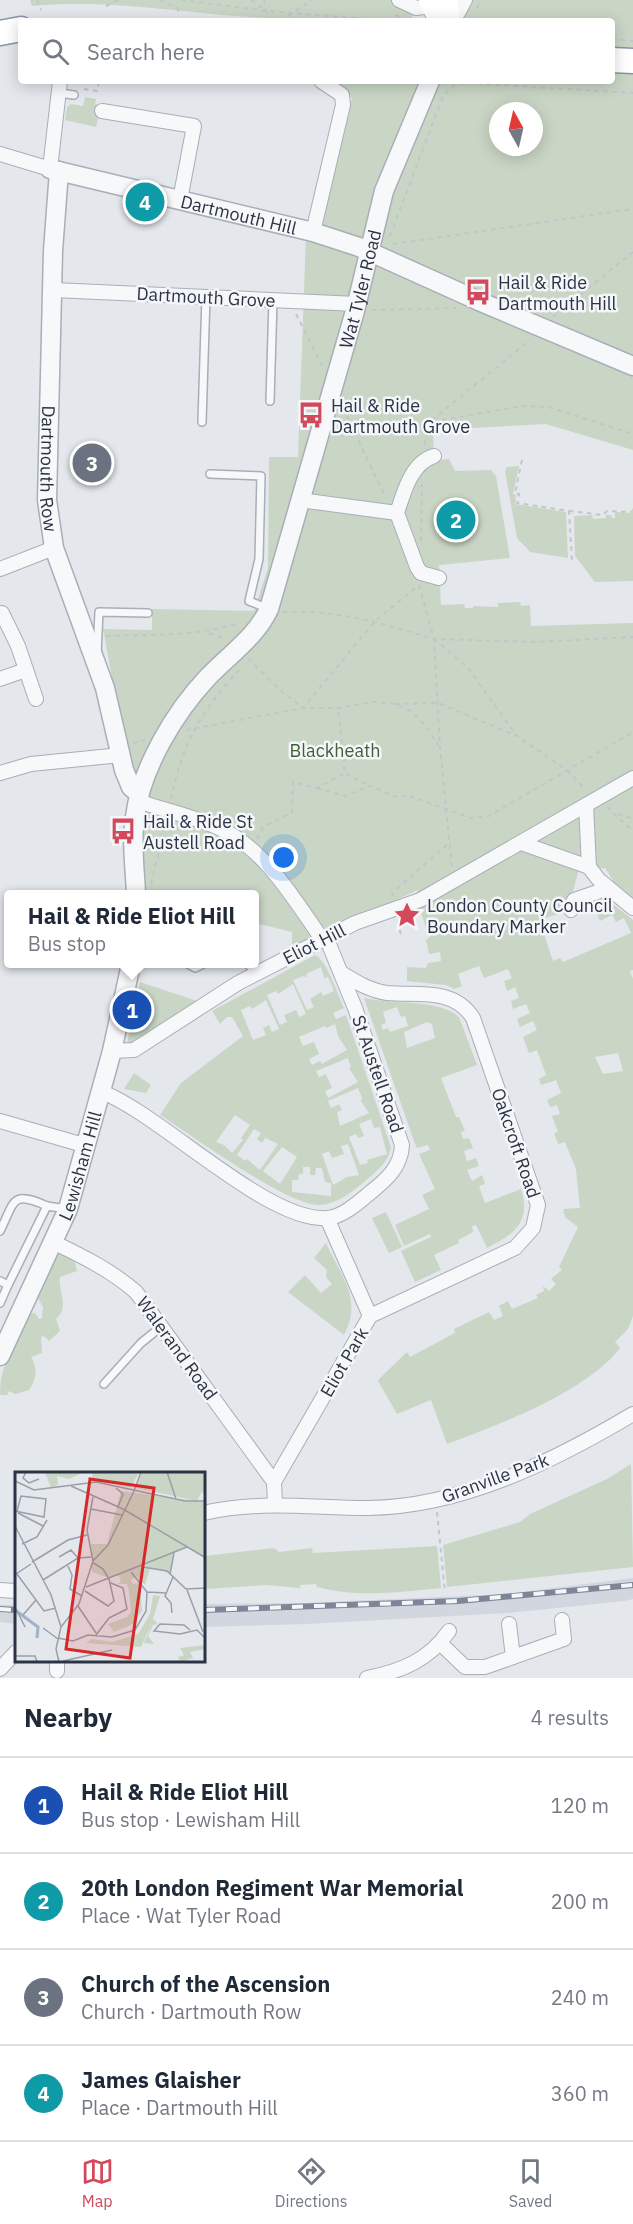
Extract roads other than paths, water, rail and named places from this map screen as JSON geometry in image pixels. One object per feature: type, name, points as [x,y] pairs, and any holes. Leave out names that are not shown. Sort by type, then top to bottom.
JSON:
[{"type":"highway","points":[[0,33],[18,30]]},
{"type":"highway","points":[[615,60],[633,61]]},
{"type":"street","points":[[399,0],[416,8],[444,10]]},
{"type":"street","points":[[313,232],[343,105],[342,95],[326,84]]},
{"type":"street","name":"Wat Tyler Road","points":[[139,798],[165,735],[189,698],[258,629],[268,612],[300,500],[361,307],[371,252],[390,176],[429,84]]},
{"type":"street","name":"Dartmouth Row","points":[[60,87],[55,170],[54,290],[47,500],[54,548],[96,660],[121,755]]},
{"type":"street","points":[[102,111],[194,126],[180,200]]},
{"type":"street","name":"Dartmouth Hill","points":[[0,154],[55,170],[313,232],[371,252],[539,331],[633,366]]},
{"type":"street","name":"Dartmouth Grove","points":[[54,290],[206,296],[361,307]]},
{"type":"street","points":[[428,458],[415,468],[395,513],[420,579],[439,578]]},
{"type":"street","points":[[300,500],[395,513]]},
{"type":"street","points":[[0,569],[54,548]]},
{"type":"street","points":[[2,613],[36,699]]},
{"type":"street","points":[[0,679],[26,670]]},
{"type":"street","points":[[0,773],[31,764],[121,755],[127,781],[139,798],[133,837],[136,890]]},
{"type":"street","name":"Eliot Hill","points":[[259,966],[420,900],[633,778]]},
{"type":"street","name":"St Austell Road","points":[[139,798],[218,827],[252,849],[274,873],[324,938],[343,974],[401,1138],[402,1154],[398,1164],[386,1180],[352,1206],[328,1218]]},
{"type":"street","points":[[590,867],[591,803]]},
{"type":"street","points":[[521,843],[590,867],[609,888],[633,908]]},
{"type":"street","points":[[573,905],[609,888]]},
{"type":"street","name":"Lewisham Hill","points":[[0,1356],[55,1243],[68,1209],[102,1092],[130,968]]},
{"type":"street","name":"Eliot Hill","points":[[112,1051],[134,1050],[252,969]]},
{"type":"street","name":"Oakcroft Road","points":[[343,974],[374,990],[447,997],[467,1008],[473,1018],[538,1205],[533,1228],[526,1239],[514,1248],[370,1316]]},
{"type":"street","points":[[102,1092],[271,1201],[303,1213],[328,1218]]},
{"type":"street","points":[[0,1122],[87,1146]]},
{"type":"street","name":"Eliot Park","points":[[274,1482],[370,1316],[328,1218]]},
{"type":"street","name":"Walerand Road","points":[[55,1243],[121,1279],[136,1292],[274,1482]]},
{"type":"street","name":"Granville Park","points":[[206,1513],[233,1506],[275,1504],[368,1508],[435,1500],[494,1482],[545,1460],[633,1414]]},
{"type":"street","points":[[274,1482],[275,1504]]},
{"type":"street","points":[[0,1590],[15,1591]]},
{"type":"street","points":[[440,1643],[465,1667],[485,1667],[564,1639],[562,1620]]},
{"type":"street","points":[[509,1624],[513,1657]]},
{"type":"street","points":[[367,1678],[404,1669],[422,1659],[440,1643],[449,1630]]},
{"type":"street","points":[[0,1669],[15,1653]]},
{"type":"lane","points":[[60,87],[74,95]]},
{"type":"lane","points":[[201,422],[206,296]]},
{"type":"lane","points":[[270,401],[273,300]]},
{"type":"lane","points":[[210,474],[261,476],[260,559],[249,601],[268,612]]},
{"type":"lane","points":[[96,660],[99,612],[148,613]]},
{"type":"lane","points":[[0,1232],[14,1202],[20,1198],[27,1197],[47,1206],[68,1209]]},
{"type":"lane","points":[[0,1303],[47,1206]]},
{"type":"lane","points":[[0,1281],[8,1285]]},
{"type":"lane","points":[[105,1383],[141,1343],[162,1326]]},
{"type":"railway","points":[[206,1610],[458,1601],[633,1585]]},
{"type":"railway","points":[[0,1609],[15,1610]]},
{"type":"place","name":"James Glaisher","points":[[145,202]]},
{"type":"place","name":"Hail & Ride Dartmouth Hill","points":[[478,292]]},
{"type":"place","name":"Hail & Ride Dartmouth Grove","points":[[311,415]]},
{"type":"place","name":"Church of the Ascension","points":[[92,463]]},
{"type":"place","name":"20th London Regiment War Memorial","points":[[456,520]]},
{"type":"place","name":"Hail & Ride St Austell Road","points":[[123,831]]},
{"type":"place","name":"London County Council Boundary Marker","points":[[407,915]]},
{"type":"place","name":"Hail & Ride Eliot Hill","points":[[132,1010]]},
{"type":"park label","name":"Blackheath","points":[[335,750]]}]
